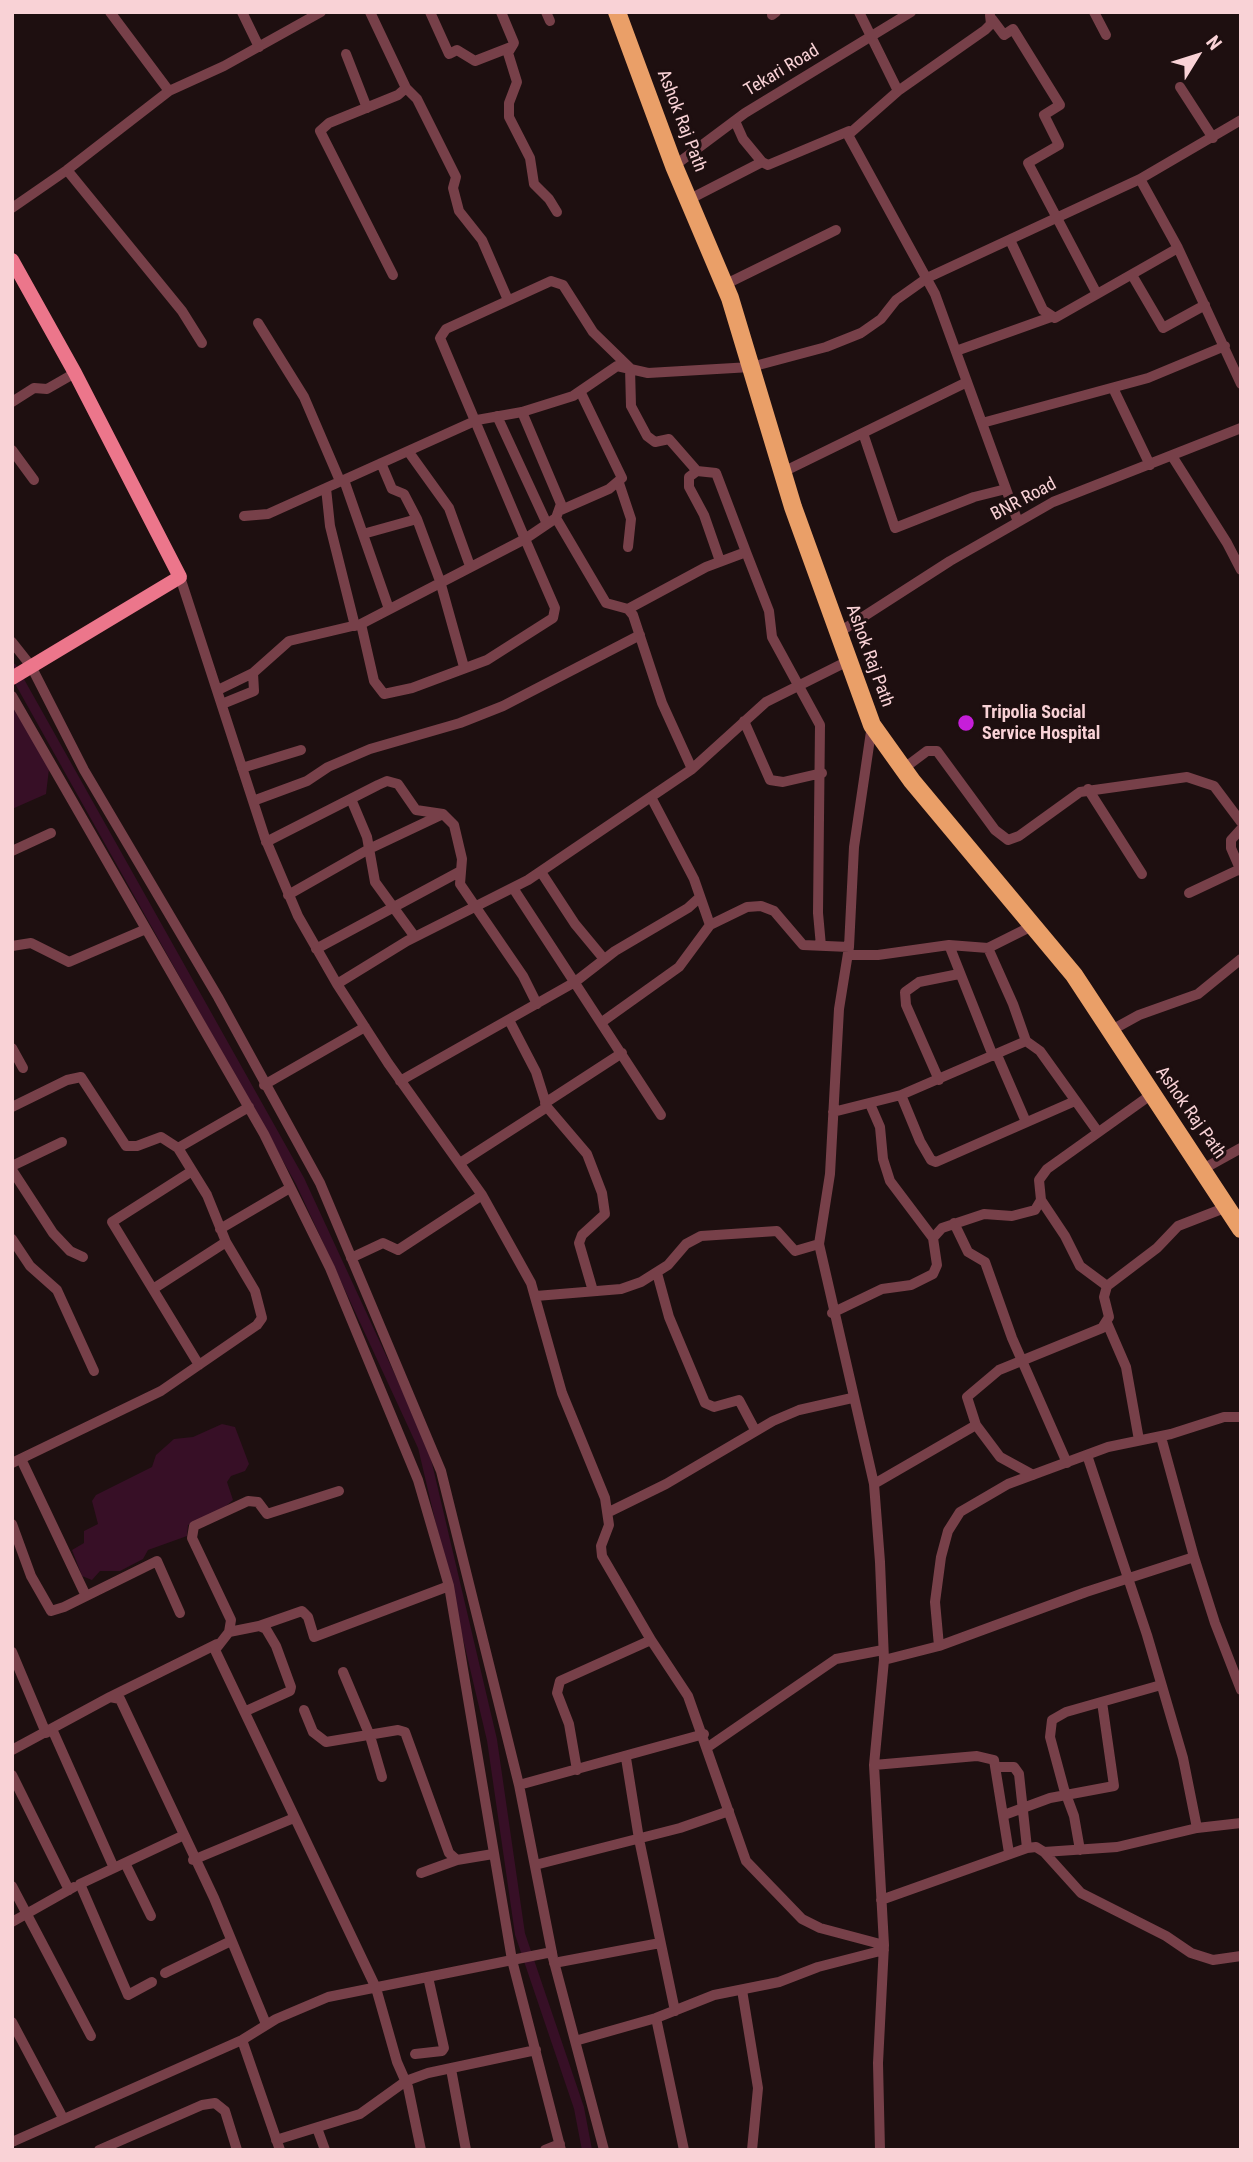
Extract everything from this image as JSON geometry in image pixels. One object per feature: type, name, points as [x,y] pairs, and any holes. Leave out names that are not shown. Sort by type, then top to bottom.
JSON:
[{"type":"main road","name":"Ashok Raj Path","points":[[617,12],[674,166],[724,285],[783,472],[872,725],[903,769],[1074,975],[1241,1229]]},
{"type":"main road","points":[[12,260],[75,373],[180,577],[12,678]]},
{"type":"street","points":[[110,12],[169,91]]},
{"type":"street","points":[[242,12],[259,47]]},
{"type":"street","points":[[12,208],[67,170],[169,91],[259,47],[321,12]]},
{"type":"street","points":[[370,12],[406,88],[417,99],[456,177],[454,194],[459,211],[482,240],[508,300]]},
{"type":"street","points":[[430,12],[449,54],[457,50],[474,61],[511,47]]},
{"type":"street","points":[[501,12],[512,36],[508,53],[517,82],[509,103],[509,117],[530,158],[534,184],[549,199],[556,212]]},
{"type":"street","points":[[859,12],[869,38],[898,91]]},
{"type":"street","name":"Tekari Road","points":[[674,166],[735,121],[911,12]]},
{"type":"street","points":[[1094,12],[1106,35]]},
{"type":"street","points":[[690,200],[762,162],[775,164],[849,131],[898,91],[985,30],[990,15]]},
{"type":"street","points":[[990,15],[1004,35],[1013,29],[1060,105],[1044,115],[1059,145],[1028,163],[1097,294]]},
{"type":"street","points":[[346,54],[367,108]]},
{"type":"street","points":[[1180,87],[1213,138]]},
{"type":"street","points":[[393,275],[320,131],[329,123],[398,95],[406,88]]},
{"type":"street","points":[[244,516],[268,514],[477,420],[522,412],[580,391],[617,366],[649,373],[751,367],[826,347],[861,333],[881,318],[896,300],[926,278],[1140,179],[1241,120]]},
{"type":"street","points":[[735,121],[743,139],[762,162]]},
{"type":"street","points":[[849,131],[851,140],[926,278],[956,351],[1018,522]]},
{"type":"street","points":[[67,170],[182,312],[202,343]]},
{"type":"street","points":[[1140,179],[1178,248],[1241,384]]},
{"type":"street","points":[[724,285],[836,230]]},
{"type":"street","points":[[1010,240],[1043,310],[1051,317]]},
{"type":"street","points":[[956,351],[1060,316],[1178,248]]},
{"type":"street","points":[[1132,275],[1163,328],[1205,305]]},
{"type":"street","points":[[326,488],[330,526],[374,681],[380,692],[412,688],[500,654],[556,614],[477,420],[442,344],[441,334],[508,300],[557,281],[568,291],[581,316],[598,339],[630,368],[631,406],[647,436],[655,442],[665,439],[675,443],[697,471],[716,473],[769,611],[772,636],[820,725],[822,773],[818,913],[821,946]]},
{"type":"street","points":[[258,323],[304,397],[342,481],[388,609]]},
{"type":"street","points":[[982,423],[1148,378],[1225,346]]},
{"type":"street","points":[[12,401],[34,388],[47,389],[75,373]]},
{"type":"street","points":[[783,472],[967,382]]},
{"type":"street","points":[[1112,388],[1150,465]]},
{"type":"street","points":[[218,690],[253,673],[289,640],[358,625],[525,539],[555,517],[619,483],[622,478],[619,468],[580,391]]},
{"type":"street","points":[[522,412],[561,504],[555,517]]},
{"type":"street","points":[[497,416],[606,603],[628,609],[720,561],[746,552]]},
{"type":"street","name":"BNR Road","points":[[838,633],[950,561],[1053,502],[1241,428]]},
{"type":"street","points":[[863,433],[895,528],[974,497],[1006,489]]},
{"type":"street","points":[[12,450],[34,480]]},
{"type":"street","points":[[408,451],[449,508],[470,566]]},
{"type":"street","points":[[1172,456],[1241,570]]},
{"type":"street","points":[[381,463],[391,489],[404,494],[417,519],[440,581],[464,667]]},
{"type":"street","points":[[697,471],[687,480],[704,515],[720,561]]},
{"type":"street","points":[[619,483],[631,519],[628,547]]},
{"type":"street","points":[[363,534],[417,519]]},
{"type":"street","points":[[180,577],[266,842],[288,895],[337,984],[400,1081],[482,1195],[524,1268],[536,1296],[552,1364],[601,1483],[609,1512],[609,1524],[601,1546],[602,1556],[651,1640],[688,1696],[704,1734],[746,1861],[802,1919],[820,1928],[884,1947]]},
{"type":"street","points":[[628,609],[640,635],[662,703],[692,769]]},
{"type":"street","points":[[253,801],[291,788],[370,749],[460,723],[503,706],[640,635]]},
{"type":"street","points":[[12,642],[29,667],[84,770],[218,998],[320,1183],[441,1471],[519,1785],[553,1958],[604,2150]]},
{"type":"street","points":[[337,984],[415,937],[541,872],[652,799],[692,769],[766,702],[848,661]]},
{"type":"street","points":[[222,704],[254,691],[253,673]]},
{"type":"street","points":[[12,696],[248,1107],[290,1188],[330,1268],[418,1480],[449,1586],[493,1854],[514,1959],[561,2147],[545,2150]]},
{"type":"street","points":[[744,722],[770,780],[783,782],[822,773]]},
{"type":"street","points":[[872,725],[854,847],[848,951],[839,1009],[830,1174],[819,1244],[832,1313],[874,1484],[884,1655],[874,1765],[884,1947],[878,2063],[880,2150]]},
{"type":"street","points":[[243,768],[301,750]]},
{"type":"street","points":[[903,769],[927,751],[937,751],[995,830],[1008,840],[1019,836],[1070,798],[1088,789],[1187,777],[1214,786],[1241,822]]},
{"type":"street","points":[[266,842],[378,785],[393,782],[403,790],[416,810],[443,814],[450,819],[458,833],[462,859],[460,884],[527,981],[537,1004]]},
{"type":"street","points":[[1088,789],[1142,874]]},
{"type":"street","points":[[351,799],[365,829],[372,874],[393,909],[403,918],[415,937]]},
{"type":"street","points":[[652,799],[685,861],[710,925]]},
{"type":"street","points":[[288,895],[369,849],[443,814]]},
{"type":"street","points":[[1189,894],[1240,870],[1231,848],[1231,840],[1241,829]]},
{"type":"street","points":[[12,851],[51,833]]},
{"type":"street","points":[[316,949],[459,872]]},
{"type":"street","points":[[541,872],[575,924],[604,959]]},
{"type":"street","points":[[513,888],[661,1115]]},
{"type":"street","points":[[400,1081],[575,982],[604,959],[688,908],[699,898]]},
{"type":"street","points":[[602,1022],[679,967],[710,925],[747,907],[761,906],[774,911],[803,945],[878,955],[949,945],[988,948],[1032,926]]},
{"type":"street","points":[[12,946],[31,943],[61,961],[69,962],[146,929]]},
{"type":"street","points":[[949,945],[959,974],[1026,1122]]},
{"type":"street","points":[[988,948],[1026,1041],[1040,1051],[1098,1132]]},
{"type":"street","points":[[1110,1031],[1139,1015],[1198,994],[1241,959]]},
{"type":"street","points":[[939,1080],[906,1005],[905,992],[919,982],[959,974]]},
{"type":"street","points":[[509,1020],[536,1072],[546,1105],[587,1154],[607,1210],[582,1234],[579,1243],[593,1291]]},
{"type":"street","points":[[264,1085],[365,1027]]},
{"type":"street","points":[[833,1112],[901,1095],[1026,1041]]},
{"type":"street","points":[[12,1048],[23,1068]]},
{"type":"street","points":[[460,1163],[622,1053]]},
{"type":"street","points":[[12,1107],[67,1080],[81,1077],[125,1146],[137,1146],[161,1137],[178,1148],[214,1208],[226,1242],[255,1291],[262,1318],[257,1325],[139,1403],[17,1461],[86,1596]]},
{"type":"street","points":[[933,1238],[943,1228],[954,1223],[984,1214],[1003,1217],[1028,1212],[1039,1206],[1039,1180],[1042,1175],[1152,1094]]},
{"type":"street","points":[[901,1095],[920,1141],[931,1160],[936,1162],[1075,1101]]},
{"type":"street","points":[[832,1313],[882,1289],[911,1285],[933,1274],[937,1265],[933,1238],[890,1181],[883,1159],[880,1127],[870,1104]]},
{"type":"street","points":[[178,1148],[248,1107]]},
{"type":"street","points":[[62,1142],[12,1168],[53,1233],[71,1251],[83,1257]]},
{"type":"street","points":[[1203,1170],[1241,1148]]},
{"type":"street","points":[[192,1171],[112,1222],[199,1365]]},
{"type":"street","points":[[220,1229],[290,1188]]},
{"type":"street","points":[[351,1258],[383,1244],[398,1250],[482,1195]]},
{"type":"street","points":[[1041,1200],[1065,1236],[1080,1266],[1107,1286]]},
{"type":"street","points":[[1033,1475],[1000,1457],[976,1425],[967,1397],[985,1379],[1023,1360],[1095,1331],[1107,1323],[1109,1317],[1104,1297],[1107,1286],[1157,1248],[1178,1226],[1227,1207]]},
{"type":"street","points":[[954,1223],[968,1252],[985,1262],[1012,1338],[1067,1463]]},
{"type":"street","points":[[536,1296],[631,1286],[657,1273],[673,1261],[686,1244],[701,1236],[777,1231],[795,1251],[819,1244]]},
{"type":"street","points":[[12,1239],[30,1266],[57,1290],[94,1371]]},
{"type":"street","points":[[153,1289],[226,1242]]},
{"type":"street","points":[[657,1273],[668,1317],[705,1403],[714,1407],[739,1400],[755,1430]]},
{"type":"street","points":[[1107,1323],[1126,1367],[1139,1440]]},
{"type":"street","points":[[609,1512],[666,1485],[755,1430],[799,1410],[852,1398]]},
{"type":"street","points":[[939,1646],[936,1592],[941,1557],[952,1522],[960,1512],[990,1492],[1087,1455],[1139,1440],[1161,1437],[1216,1419],[1241,1417]]},
{"type":"street","points":[[874,1484],[976,1425]]},
{"type":"street","points":[[1161,1437],[1194,1557],[1215,1623],[1241,1690]]},
{"type":"street","points":[[1087,1455],[1130,1578],[1183,1758],[1197,1828]]},
{"type":"street","points":[[229,1632],[231,1620],[192,1538],[194,1526],[248,1501],[258,1502],[267,1514],[339,1491]]},
{"type":"street","points":[[12,1524],[47,1608],[56,1610],[157,1561],[180,1613]]},
{"type":"street","points":[[708,1747],[836,1658],[884,1655],[939,1646],[1194,1557]]},
{"type":"street","points":[[12,1750],[217,1644],[229,1632],[259,1626],[302,1611],[308,1617],[314,1637],[449,1586]]},
{"type":"street","points":[[246,1711],[290,1691],[291,1687],[272,1637],[266,1629],[259,1626]]},
{"type":"street","points":[[578,1770],[569,1724],[557,1693],[560,1681],[651,1640]]},
{"type":"street","points":[[217,1644],[215,1650],[376,1988],[397,2062],[406,2081],[421,2150]]},
{"type":"street","points":[[12,1653],[119,1866],[150,1916]]},
{"type":"street","points":[[343,1672],[370,1736],[382,1777]]},
{"type":"street","points":[[1080,1850],[1074,1816],[1050,1737],[1052,1720],[1061,1714],[1161,1685]]},
{"type":"street","points":[[110,1697],[120,1699],[266,2024]]},
{"type":"street","points":[[1004,1815],[1066,1795],[1092,1793],[1114,1786],[1102,1702]]},
{"type":"street","points":[[304,1710],[313,1732],[326,1742],[398,1730],[405,1732],[442,1840],[457,1860]]},
{"type":"street","points":[[519,1785],[626,1758],[704,1734]]},
{"type":"street","points":[[874,1765],[977,1756],[994,1760],[1009,1853]]},
{"type":"street","points":[[626,1758],[639,1839],[675,2011]]},
{"type":"street","points":[[997,1767],[1017,1769],[1027,1848]]},
{"type":"street","points":[[12,1775],[69,1890]]},
{"type":"street","points":[[535,1865],[639,1839],[729,1811]]},
{"type":"street","points":[[194,1860],[294,1818]]},
{"type":"street","points":[[1044,1852],[1137,1843],[1197,1828],[1241,1823]]},
{"type":"street","points":[[12,1922],[80,1884],[182,1836]]},
{"type":"street","points":[[881,1900],[1009,1853],[1036,1847],[1044,1852],[1081,1893],[1166,1936],[1191,1954],[1213,1960],[1241,1956]]},
{"type":"street","points":[[421,1872],[457,1860],[493,1854]]},
{"type":"street","points":[[80,1884],[128,1994],[152,1982]]},
{"type":"street","points":[[12,1886],[91,2036]]},
{"type":"street","points":[[165,1973],[231,1941]]},
{"type":"street","points":[[12,2142],[242,2040],[266,2024],[328,1997],[514,1959],[534,1956],[553,1958],[660,1943]]},
{"type":"street","points":[[575,2041],[656,2018],[714,1996],[779,1982],[884,1947]]},
{"type":"street","points":[[415,2054],[442,2051],[444,2048],[428,1977]]},
{"type":"street","points":[[743,1990],[758,2088],[752,2150]]},
{"type":"street","points":[[656,2018],[684,2150]]},
{"type":"street","points":[[12,2022],[63,2118]]},
{"type":"street","points":[[242,2040],[278,2145],[317,2128],[360,2114],[406,2081],[451,2068],[536,2050]]},
{"type":"street","points":[[451,2068],[466,2150]]},
{"type":"street","points":[[99,2150],[210,2103],[220,2104],[225,2111],[237,2150]]},
{"type":"street","points":[[317,2128],[325,2150]]},
{"type":"shaded area","points":[[12,704],[49,769],[46,794],[12,809]]},
{"type":"shaded area","points":[[222,1424],[235,1427],[249,1464],[245,1471],[231,1476],[227,1482],[233,1500],[213,1517],[188,1525],[187,1536],[148,1550],[143,1559],[120,1571],[100,1571],[92,1580],[82,1576],[72,1550],[84,1543],[84,1531],[98,1524],[92,1501],[96,1495],[152,1467],[156,1455],[174,1439],[193,1437]]},
{"type":"waterway","points":[[12,668],[300,1181],[423,1447],[492,1740],[520,1934],[579,2108],[587,2150]]},
{"type":"place","name":"Tripolia Social Service Hospital","points":[[966,723]]}]
